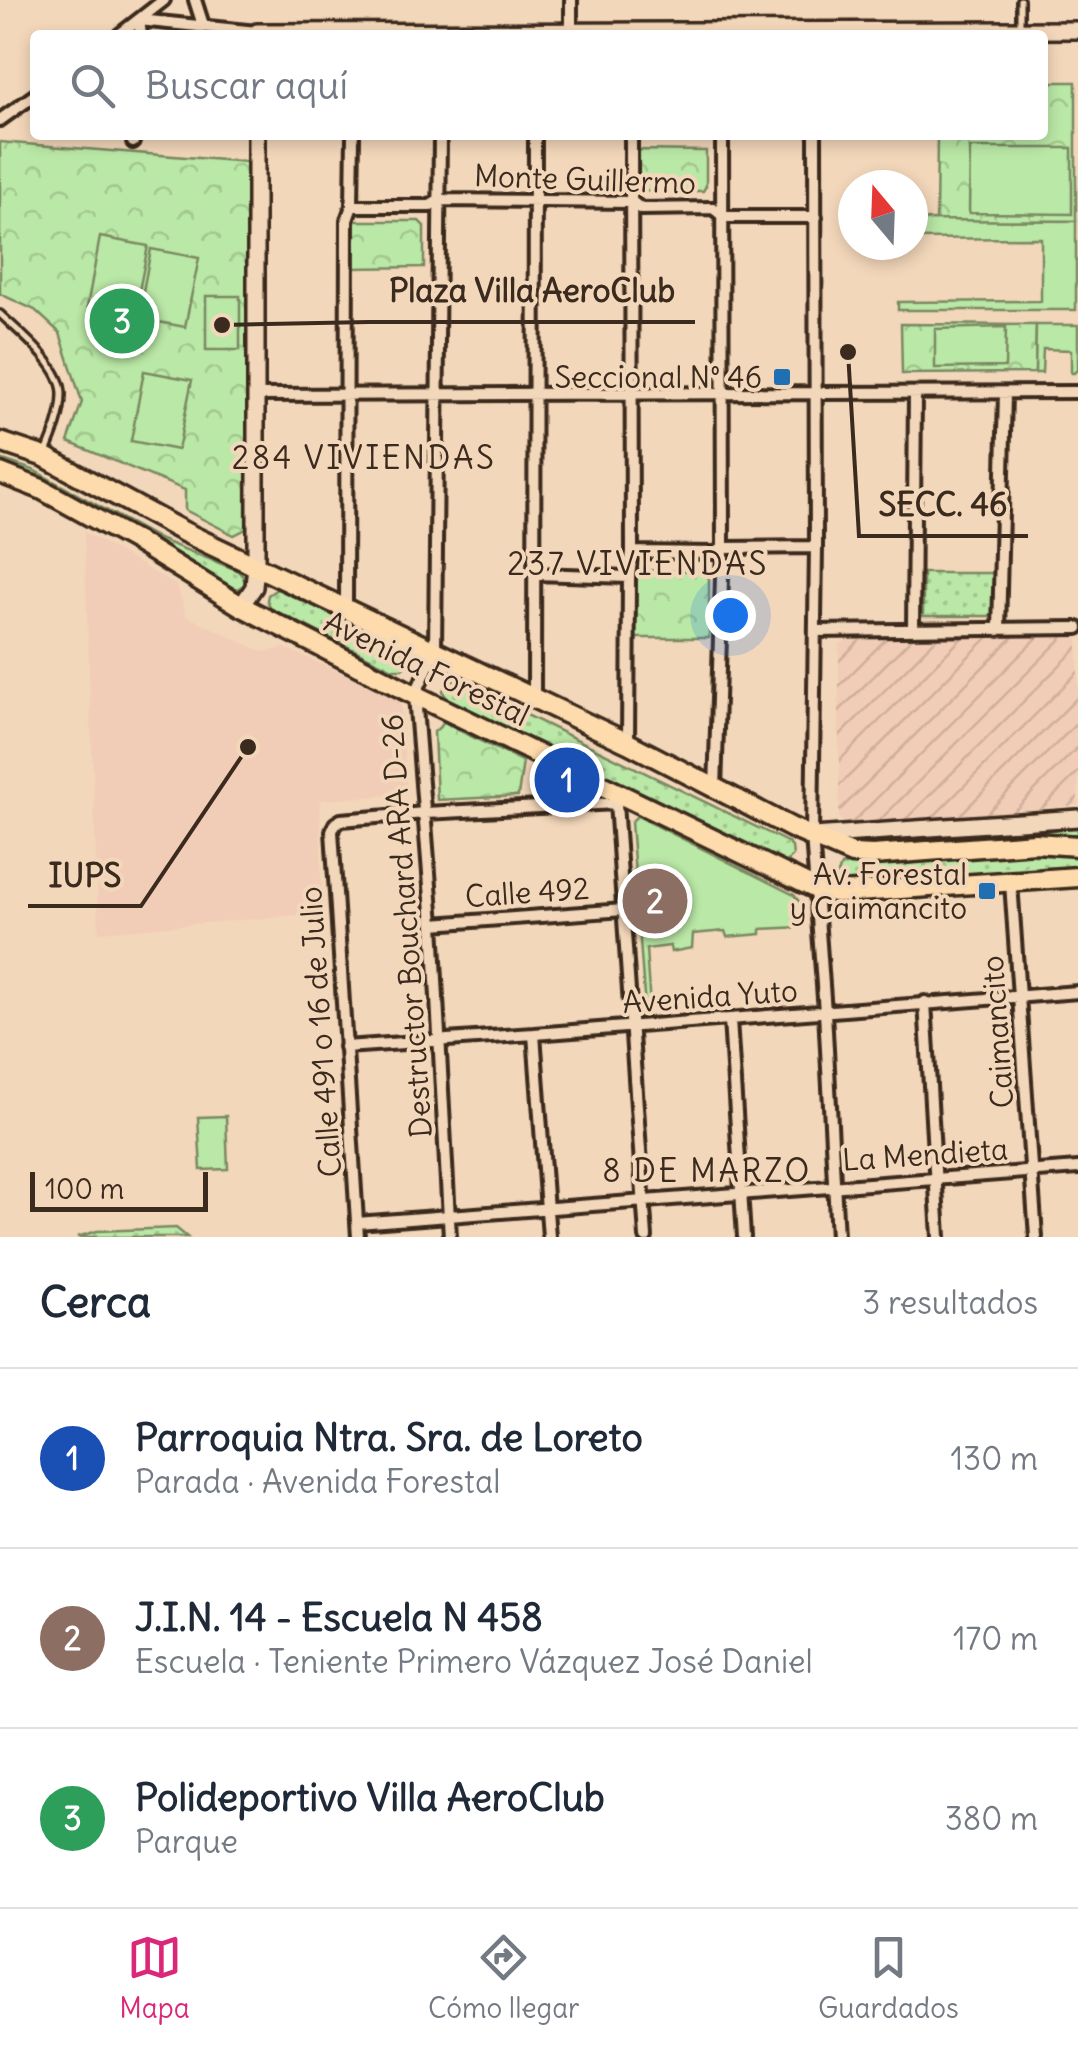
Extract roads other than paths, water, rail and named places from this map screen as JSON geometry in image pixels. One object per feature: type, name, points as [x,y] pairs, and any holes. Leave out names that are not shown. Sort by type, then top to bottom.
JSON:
[{"type":"main road","name":"Avenida Forestal","points":[[0,442],[45,457],[184,532],[852,854],[1035,843],[1078,846]]},
{"type":"main road","name":"Avenida Forestal","points":[[0,473],[41,489],[242,606],[619,799],[816,890],[842,893],[1078,877]]},
{"type":"street","points":[[126,30],[164,0]]},
{"type":"street","points":[[195,0],[203,25]]},
{"type":"street","points":[[571,0],[571,30]]},
{"type":"street","points":[[139,20],[236,30]]},
{"type":"street","points":[[139,20],[140,30]]},
{"type":"street","points":[[1020,30],[1078,30]]},
{"type":"street","points":[[0,120],[30,99]]},
{"type":"street","points":[[242,606],[254,587],[256,564],[256,140]]},
{"type":"street","points":[[346,607],[347,220],[352,206],[353,140]]},
{"type":"street","name":"Destructor Bouchard ARA D-26","points":[[440,140],[435,651],[416,695],[450,1237]]},
{"type":"street","points":[[534,698],[535,140]]},
{"type":"street","points":[[628,743],[632,552],[631,140]]},
{"type":"street","points":[[715,789],[723,548],[722,140]]},
{"type":"street","points":[[816,140],[812,836],[826,1012],[837,1237]]},
{"type":"street","name":"Monte Guillermo","points":[[352,206],[430,206],[440,200],[632,202],[641,209],[713,208],[724,217],[816,218]]},
{"type":"street","points":[[256,395],[1078,392]]},
{"type":"street","points":[[914,630],[916,394]]},
{"type":"street","points":[[999,630],[1004,394]]},
{"type":"street","points":[[632,552],[716,553],[723,548],[816,547]]},
{"type":"street","points":[[534,574],[629,577]]},
{"type":"street","points":[[815,631],[1078,628]]},
{"type":"street","points":[[425,813],[619,799],[630,1027],[646,1237]]},
{"type":"street","name":"Calle 491 o 16 de Julio","points":[[358,1237],[332,831],[342,820],[425,813]]},
{"type":"street","name":"Avenida Forestal","points":[[812,836],[1078,818]]},
{"type":"street","name":"Caimancito","points":[[1011,883],[1036,1237]]},
{"type":"street","name":"Calle 492","points":[[433,924],[624,910]]},
{"type":"street","name":"Avenida Yuto","points":[[345,1047],[1078,992]]},
{"type":"street","points":[[925,1002],[938,1237]]},
{"type":"street","points":[[730,1020],[744,1237]]},
{"type":"street","points":[[534,1034],[548,1237]]},
{"type":"street","name":"La Mendieta","points":[[357,1223],[1078,1168]]},
{"type":"lane","points":[[1020,0],[1020,30]]},
{"type":"lane","points":[[0,314],[58,378],[62,394],[57,425],[45,457]]},
{"type":"place","name":"Polideportivo Villa AeroClub","points":[[122,321]]},
{"type":"place","name":"Plaza Villa AeroClub","points":[[222,325]]},
{"type":"place","name":"SECC. 46","points":[[848,352]]},
{"type":"place","name":"Seccional N° 46","points":[[782,377]]},
{"type":"place","name":"IUPS","points":[[248,747]]},
{"type":"place","name":"Parroquia Ntra. Sra. de Loreto","points":[[567,780]]},
{"type":"place","name":"Av. Forestal y Caimancito","points":[[987,891]]},
{"type":"place","name":"J.I.N. 14 - Escuela N 458","points":[[655,901]]},
{"type":"district","name":"284 VIVIENDAS","points":[[364,457]]},
{"type":"district","name":"237 VIVIENDAS","points":[[638,563]]},
{"type":"district","name":"8 DE MARZO","points":[[707,1170]]}]
